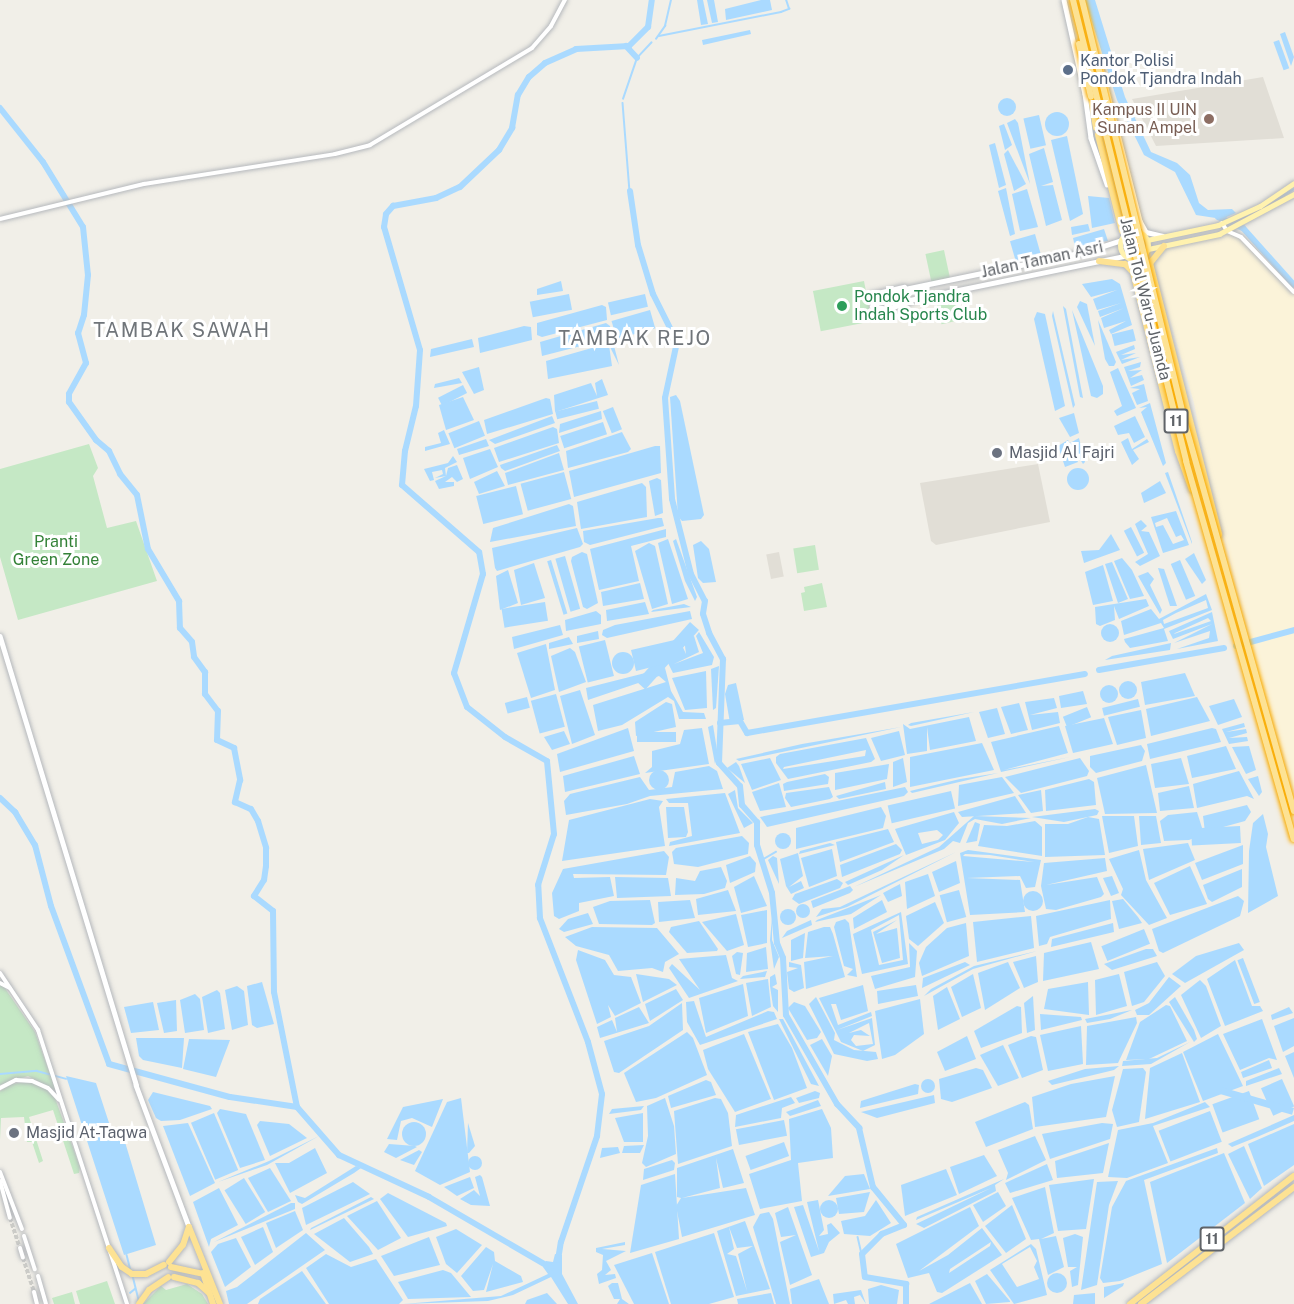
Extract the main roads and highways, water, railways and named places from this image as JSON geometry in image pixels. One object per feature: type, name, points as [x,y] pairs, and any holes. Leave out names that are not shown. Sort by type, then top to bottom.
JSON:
[{"type":"highway","points":[[1071,0],[1097,132],[1122,231]]},
{"type":"highway","name":"Jalan Tol Waru–Juanda","points":[[1071,0],[1199,505],[1294,839]]},
{"type":"highway","name":"Jalan Tol Waru–Juanda","points":[[1081,0],[1184,420],[1294,811]]},
{"type":"highway","points":[[1150,263],[1162,246]]},
{"type":"highway","points":[[1147,250],[1227,576]]},
{"type":"highway","points":[[1099,261],[1125,264],[1133,272],[1178,451],[1199,505]]},
{"type":"highway","name":"11","points":[[1130,1304],[1294,1176]]},
{"type":"highway","name":"11","points":[[1141,1304],[1294,1187]]},
{"type":"highway","points":[[189,1227],[206,1276],[220,1304]]},
{"type":"highway","points":[[109,1248],[132,1274],[150,1272],[167,1266],[183,1245],[189,1227]]},
{"type":"highway","points":[[167,1266],[206,1276]]},
{"type":"highway","points":[[206,1276],[213,1304]]},
{"type":"highway","points":[[140,1301],[171,1277],[198,1283],[209,1293]]},
{"type":"main road","name":"Jalan Taman Asri","points":[[1064,0],[1077,56],[1093,146],[1122,231],[1121,240],[1086,252],[892,292],[888,299],[895,303],[1124,256]]},
{"type":"main road","points":[[1081,0],[1134,231],[1147,240],[1169,237],[1223,223],[1240,216],[1294,183]]},
{"type":"main road","points":[[1077,56],[1092,52]]},
{"type":"main road","points":[[1092,52],[1102,69],[1142,228],[1169,237]]},
{"type":"main road","points":[[1134,231],[1121,240],[1124,256],[1134,260],[1147,250],[1228,230],[1247,222],[1294,194]]},
{"type":"main road","points":[[1160,238],[1162,246]]},
{"type":"main road","points":[[1147,240],[1147,250]]},
{"type":"main road","points":[[869,295],[892,287],[916,286]]},
{"type":"main road","points":[[872,306],[887,309],[919,297]]},
{"type":"main road","points":[[0,636],[136,1085],[189,1227]]},
{"type":"water","points":[[697,0],[703,0],[708,24],[701,25]]},
{"type":"water","points":[[707,0],[714,0],[718,22],[712,23]]},
{"type":"water","points":[[770,0],[772,10],[726,20],[725,9]]},
{"type":"water","points":[[1085,0],[1095,0],[1125,97],[1151,152],[1177,163],[1190,175],[1199,203],[1208,210],[1232,209],[1236,213],[1222,219],[1196,215],[1175,172],[1144,155],[1117,100]]},
{"type":"water","points":[[750,30],[751,34],[703,45],[702,40]]},
{"type":"water","points":[[1285,32],[1294,57],[1291,66],[1280,34]]},
{"type":"water","points":[[1279,40],[1289,68],[1284,70],[1273,42]]},
{"type":"water","points":[[1007,98],[1013,101],[1016,107],[1013,113],[1007,116],[1001,113],[998,107],[1001,101]]},
{"type":"water","points":[[1057,112],[1062,113],[1068,119],[1068,129],[1062,135],[1057,136],[1052,135],[1046,129],[1045,124],[1046,119],[1052,113]]},
{"type":"water","points":[[1039,115],[1046,145],[1030,149],[1023,119]]},
{"type":"water","points":[[1015,119],[1018,123],[1030,184],[1007,123]]},
{"type":"water","points":[[1004,124],[1012,145],[1005,150],[999,126]]},
{"type":"water","points":[[1067,136],[1083,214],[1070,221],[1051,140]]},
{"type":"water","points":[[995,143],[1006,185],[999,188],[989,145]]},
{"type":"water","points":[[1044,148],[1053,182],[1041,186],[1053,185],[1062,220],[1046,226],[1029,154]]},
{"type":"water","points":[[1008,150],[1026,184],[1014,191],[1004,154]]},
{"type":"water","points":[[1006,188],[1015,234],[1010,236],[998,191]]},
{"type":"water","points":[[1027,189],[1038,227],[1020,231],[1012,194]]},
{"type":"water","points":[[1088,196],[1109,198],[1115,223],[1092,228]]},
{"type":"water","points":[[1088,224],[1090,231],[1072,235],[1071,227]]},
{"type":"water","points":[[1104,229],[1108,241],[1075,247],[1073,238]]},
{"type":"water","points":[[1035,234],[1041,255],[1016,262],[1010,241]]},
{"type":"water","points":[[1112,279],[1120,284],[1132,325],[1111,334],[1109,330],[1126,321],[1104,328],[1101,318],[1124,308],[1100,317],[1098,311],[1121,303],[1097,310],[1093,299],[1117,290],[1091,297],[1082,284]]},
{"type":"water","points":[[561,281],[563,291],[537,295],[537,289]]},
{"type":"water","points":[[569,294],[572,310],[533,317],[530,302]]},
{"type":"water","points":[[645,294],[648,307],[611,315],[608,303]]},
{"type":"water","points":[[1080,301],[1087,304],[1095,346],[1077,307]]},
{"type":"water","points":[[602,305],[606,307],[607,320],[542,337],[537,335],[537,323]]},
{"type":"water","points":[[1063,306],[1066,309],[1083,398],[1080,397]]},
{"type":"water","points":[[650,310],[655,328],[617,339],[612,321]]},
{"type":"water","points":[[1072,310],[1103,386],[1103,394],[1097,398],[1091,396]]},
{"type":"water","points":[[1053,311],[1075,405],[1073,408],[1052,316]]},
{"type":"water","points":[[1037,312],[1045,314],[1065,406],[1055,411],[1034,319]]},
{"type":"water","points":[[1098,320],[1116,362],[1114,366],[1109,366],[1105,359]]},
{"type":"water","points":[[606,323],[610,326],[612,338],[542,356],[540,342]]},
{"type":"water","points":[[524,326],[531,327],[532,340],[480,353],[478,338]]},
{"type":"water","points":[[1133,329],[1136,341],[1115,346],[1112,334]]},
{"type":"water","points":[[472,339],[474,347],[430,357],[431,349]]},
{"type":"water","points":[[613,342],[619,365],[609,345],[612,366],[548,379],[546,361]]},
{"type":"water","points":[[1134,345],[1135,349],[1121,355],[1136,353],[1121,360],[1140,357],[1122,364],[1116,352]]},
{"type":"water","points":[[1141,362],[1140,367],[1128,371],[1142,370],[1130,378],[1142,375],[1144,380],[1131,386],[1124,367]]},
{"type":"water","points":[[479,367],[484,390],[474,394],[462,372]]},
{"type":"water","points":[[1118,368],[1136,408],[1117,416],[1114,411],[1122,406],[1110,372]]},
{"type":"water","points":[[459,378],[462,383],[434,388],[435,384]]},
{"type":"water","points":[[602,379],[608,395],[555,412],[554,395],[591,383],[597,396],[595,383]]},
{"type":"water","points":[[1144,384],[1148,401],[1137,405],[1132,393],[1140,389],[1130,388]]},
{"type":"water","points":[[463,385],[467,393],[442,406],[438,398]]},
{"type":"water","points":[[676,395],[680,401],[704,515],[701,519],[682,521],[678,516],[670,397]]},
{"type":"water","points":[[463,397],[474,420],[446,430],[439,405]]},
{"type":"water","points":[[546,398],[550,399],[553,414],[487,434],[484,420]]},
{"type":"water","points":[[597,401],[599,409],[557,419],[555,411]]},
{"type":"water","points":[[1150,403],[1166,463],[1163,466],[1141,412],[1147,407],[1139,408]]},
{"type":"water","points":[[613,407],[622,429],[612,433],[603,411]]},
{"type":"water","points":[[601,411],[602,419],[559,433],[560,424]]},
{"type":"water","points":[[1074,413],[1079,433],[1070,437],[1059,418]]},
{"type":"water","points":[[552,416],[555,423],[495,444],[489,440]]},
{"type":"water","points":[[1135,416],[1145,437],[1134,443],[1129,433],[1118,435],[1114,426]]},
{"type":"water","points":[[479,421],[485,436],[454,448],[448,433]]},
{"type":"water","points":[[603,422],[607,434],[564,448],[560,436]]},
{"type":"water","points":[[553,427],[557,429],[559,443],[499,462],[494,448]]},
{"type":"water","points":[[444,430],[450,444],[425,451],[425,447],[441,443],[438,433]]},
{"type":"water","points":[[622,432],[631,449],[628,452],[568,468],[566,451]]},
{"type":"water","points":[[1079,438],[1085,462],[1083,464],[1070,443]]},
{"type":"water","points":[[1128,438],[1132,449],[1147,439],[1149,442],[1133,450],[1139,459],[1132,465],[1121,442]]},
{"type":"water","points":[[486,439],[489,446],[459,455],[457,449]]},
{"type":"water","points":[[1068,440],[1078,462],[1065,467],[1058,446]]},
{"type":"water","points":[[557,445],[560,451],[505,471],[501,468],[500,465]]},
{"type":"water","points":[[660,446],[661,473],[574,497],[569,471]]},
{"type":"water","points":[[490,449],[498,467],[470,479],[463,458]]},
{"type":"water","points":[[559,453],[564,470],[508,485],[505,473]]},
{"type":"water","points":[[453,456],[457,462],[445,468],[446,476],[435,478],[443,474],[442,470],[432,472],[434,480],[430,481],[424,469],[448,463]]},
{"type":"water","points":[[457,465],[463,479],[457,482],[452,477],[445,482],[454,482],[454,486],[439,489],[435,481],[446,476],[448,468]]},
{"type":"water","points":[[1078,468],[1086,471],[1089,479],[1086,487],[1078,490],[1070,487],[1067,479],[1070,471]]},
{"type":"water","points":[[497,471],[505,486],[479,494],[474,482]]},
{"type":"water","points":[[564,472],[571,499],[528,511],[521,484]]},
{"type":"water","points":[[1168,472],[1192,542],[1192,544],[1165,473]]},
{"type":"water","points":[[657,478],[661,480],[663,513],[655,516],[649,481]]},
{"type":"water","points":[[1160,481],[1166,493],[1144,503],[1141,493]]},
{"type":"water","points":[[642,483],[646,487],[647,517],[581,529],[577,502]]},
{"type":"water","points":[[516,486],[523,514],[483,524],[476,496]]},
{"type":"water","points":[[569,504],[573,506],[576,526],[490,542],[493,528]]},
{"type":"water","points":[[1176,511],[1189,545],[1163,553],[1151,517]],"holes":[[[1167,518],[1176,537],[1181,535],[1184,540],[1173,544],[1163,525],[1156,527],[1155,523]]]},
{"type":"water","points":[[662,518],[664,526],[590,545],[584,542],[583,531]]},
{"type":"water","points":[[1141,520],[1147,526],[1141,531],[1149,532],[1160,556],[1140,566],[1135,562],[1148,554],[1135,524]]},
{"type":"water","points":[[1131,527],[1144,553],[1137,556],[1124,531]]},
{"type":"water","points":[[577,528],[583,544],[580,547],[497,571],[495,568],[492,548]]},
{"type":"water","points":[[666,529],[666,537],[631,546],[639,581],[599,590],[590,549]]},
{"type":"water","points":[[1111,534],[1120,550],[1084,563],[1081,551],[1099,550]]},
{"type":"water","points":[[668,539],[688,599],[672,604],[658,543]]},
{"type":"water","points":[[676,539],[697,597],[695,601],[685,581],[673,541]]},
{"type":"water","points":[[701,541],[709,549],[716,582],[703,583],[698,578],[693,545]]},
{"type":"water","points":[[649,543],[655,546],[668,604],[652,609],[635,551]]},
{"type":"water","points":[[582,552],[587,554],[598,603],[587,609],[583,607],[571,561],[572,557]]},
{"type":"water","points":[[1194,553],[1206,580],[1202,584],[1185,559]]},
{"type":"water","points":[[565,556],[580,609],[571,612],[555,559]]},
{"type":"water","points":[[1122,558],[1132,570],[1144,596],[1130,599],[1114,561]]},
{"type":"water","points":[[551,560],[567,614],[564,615],[547,561]]},
{"type":"water","points":[[1180,560],[1195,596],[1186,600],[1171,564]]},
{"type":"water","points":[[1112,562],[1128,599],[1118,603],[1105,564]]},
{"type":"water","points":[[534,563],[545,598],[521,605],[514,570]]},
{"type":"water","points":[[1103,565],[1113,601],[1093,605],[1085,572]]},
{"type":"water","points":[[1158,568],[1164,569],[1177,606],[1170,606]]},
{"type":"water","points":[[508,570],[518,603],[500,610],[496,576]]},
{"type":"water","points":[[1148,572],[1154,579],[1150,585],[1162,610],[1160,614],[1138,576]]},
{"type":"water","points":[[640,583],[644,599],[603,606],[601,592]]},
{"type":"water","points":[[1206,594],[1212,610],[1164,629],[1168,641],[1130,648],[1125,642],[1124,639],[1164,628],[1161,623],[1124,635],[1121,621],[1151,609],[1159,619]],"holes":[[[1206,600],[1208,608],[1164,624],[1163,620]]]},
{"type":"water","points":[[1146,599],[1149,606],[1119,619],[1114,606],[1115,620],[1100,626],[1096,624],[1095,607]]},
{"type":"water","points":[[545,602],[548,621],[505,628],[502,609]]},
{"type":"water","points":[[645,602],[649,614],[607,621],[606,610]]},
{"type":"water","points":[[684,604],[691,607],[651,612],[653,610]]},
{"type":"water","points":[[596,611],[601,615],[601,624],[566,631],[565,620]]},
{"type":"water","points":[[690,611],[692,619],[607,638],[602,635],[603,630],[615,625]]},
{"type":"water","points":[[1212,612],[1218,641],[1177,649],[1209,638],[1210,631],[1174,643],[1212,624],[1173,639],[1169,631]],"holes":[[[1208,618],[1211,621],[1174,634]]]},
{"type":"water","points":[[690,622],[699,630],[645,689],[636,681]]},
{"type":"water","points":[[1110,624],[1116,627],[1119,633],[1116,639],[1110,642],[1104,639],[1101,633],[1104,627]]},
{"type":"water","points":[[560,625],[563,635],[514,649],[512,637]]},
{"type":"water","points":[[598,631],[599,639],[577,643],[577,636]]},
{"type":"water","points":[[699,632],[714,657],[712,665],[673,673],[668,663],[636,671],[631,650],[679,639],[686,654],[684,638],[694,636],[699,652],[674,664],[703,653],[696,636]]},
{"type":"water","points":[[569,637],[573,644],[549,649],[549,643]]},
{"type":"water","points":[[605,640],[614,676],[588,682],[579,647]]},
{"type":"water","points":[[1171,643],[1170,650],[1105,660],[1112,656]]},
{"type":"water","points":[[546,644],[555,690],[531,698],[517,653]]},
{"type":"water","points":[[570,648],[575,652],[586,682],[559,692],[551,656]]},
{"type":"water","points":[[623,652],[631,655],[634,663],[631,671],[623,674],[615,671],[612,663],[615,655]]},
{"type":"water","points":[[719,666],[716,708],[713,710],[711,669]]},
{"type":"water","points":[[665,668],[671,691],[683,712],[704,713],[706,719],[679,719],[674,701],[668,697],[622,725],[598,731],[593,705],[666,682],[659,676],[588,700],[586,688]]},
{"type":"water","points":[[706,671],[707,708],[685,710],[672,678]]},
{"type":"water","points":[[1185,673],[1195,696],[1145,705],[1141,682]]},
{"type":"water","points":[[1128,681],[1134,684],[1137,690],[1134,696],[1128,699],[1122,696],[1119,690],[1122,684]]},
{"type":"water","points":[[736,683],[744,720],[730,723],[725,694],[728,685]]},
{"type":"water","points":[[1105,685],[1113,685],[1118,690],[1116,701],[1105,703],[1100,698],[1100,690]]},
{"type":"water","points":[[580,690],[595,735],[572,744],[560,696]]},
{"type":"water","points":[[1083,691],[1087,704],[1061,708],[1059,696]]},
{"type":"water","points":[[556,694],[565,727],[540,734],[531,701]]},
{"type":"water","points":[[527,697],[530,708],[508,714],[505,703]]},
{"type":"water","points":[[1197,697],[1210,721],[1151,736],[1146,709]]},
{"type":"water","points":[[1054,698],[1057,708],[1030,715],[1058,712],[1060,723],[1032,730],[1025,702]]},
{"type":"water","points":[[1138,699],[1140,707],[1104,716],[1102,708]]},
{"type":"water","points":[[1234,699],[1242,717],[1218,725],[1209,706]]},
{"type":"water","points":[[666,702],[672,704],[676,727],[636,736],[635,722]]},
{"type":"water","points":[[1019,703],[1028,730],[1011,734],[1001,707]]},
{"type":"water","points":[[1087,707],[1091,717],[1067,727],[1063,717]]},
{"type":"water","points":[[997,708],[1005,734],[988,738],[979,712]]},
{"type":"water","points":[[1141,710],[1146,738],[1117,745],[1108,717]]},
{"type":"water","points":[[974,712],[911,726],[908,725],[911,723]]},
{"type":"water","points":[[969,717],[976,741],[930,750],[927,727],[927,751],[907,754],[903,724],[910,729]]},
{"type":"water","points":[[1104,718],[1113,744],[1073,753],[1065,726]]},
{"type":"water","points":[[1244,723],[1245,727],[1226,732],[1246,729],[1247,733],[1229,738],[1247,737],[1248,741],[1229,744],[1222,729]]},
{"type":"water","points":[[713,725],[718,756],[715,764],[708,727]]},
{"type":"water","points":[[1059,726],[1068,753],[1004,770],[1070,757],[1001,772],[991,742]]},
{"type":"water","points":[[901,727],[739,761],[736,759],[802,744]]},
{"type":"water","points":[[628,728],[634,751],[560,772],[557,754]]},
{"type":"water","points":[[702,728],[709,764],[645,773],[652,767],[652,751],[680,744],[684,730]]},
{"type":"water","points":[[1212,728],[1216,729],[1221,742],[1150,759],[1147,744]]},
{"type":"water","points":[[564,731],[570,744],[552,750],[544,737]]},
{"type":"water","points":[[899,731],[905,755],[881,761],[871,738]]},
{"type":"water","points":[[637,732],[676,732],[676,742],[637,742]]},
{"type":"water","points":[[866,738],[875,759],[871,762],[788,779],[776,763],[776,757],[780,754]],"holes":[[[866,750],[865,756],[783,769]]]},
{"type":"water","points":[[982,743],[994,770],[910,787],[910,757]]},
{"type":"water","points":[[1141,745],[1145,751],[1142,761],[1096,773],[1090,767],[1090,756]]},
{"type":"water","points":[[1226,746],[1236,769],[1192,778],[1187,756]]},
{"type":"water","points":[[1249,746],[1256,770],[1246,774],[1232,747]]},
{"type":"water","points":[[634,756],[640,774],[565,792],[563,776]]},
{"type":"water","points":[[770,758],[781,780],[752,790],[741,764]]},
{"type":"water","points":[[903,758],[907,782],[893,787],[893,762]]},
{"type":"water","points":[[1080,758],[1089,771],[1087,776],[1021,793],[1005,777]]},
{"type":"water","points":[[1181,758],[1189,784],[1155,788],[1151,764]]},
{"type":"water","points":[[736,762],[739,766],[745,783],[727,768]]},
{"type":"water","points":[[889,764],[887,779],[835,790],[835,773]]},
{"type":"water","points":[[1146,765],[1157,813],[1105,814],[1097,778]]},
{"type":"water","points":[[709,766],[717,771],[723,789],[650,796],[627,804],[566,815],[564,801],[570,794],[640,777],[649,790],[672,787],[675,772]]},
{"type":"water","points":[[659,770],[666,773],[669,780],[666,787],[659,790],[652,787],[649,780],[652,773]]},
{"type":"water","points":[[1239,771],[1254,799],[1247,796],[1197,808],[1193,784]]},
{"type":"water","points":[[998,773],[912,793],[910,791],[960,779]]},
{"type":"water","points":[[825,774],[829,777],[828,784],[784,791],[783,784],[787,782]]},
{"type":"water","points":[[1258,776],[1262,792],[1259,796],[1248,779]]},
{"type":"water","points":[[1002,777],[1014,793],[958,806],[959,785]]},
{"type":"water","points":[[1089,779],[1094,782],[1096,805],[1046,811],[1045,790]]},
{"type":"water","points":[[885,782],[886,789],[839,799],[836,796]]},
{"type":"water","points":[[779,783],[786,807],[760,811],[752,792]]},
{"type":"water","points":[[1189,786],[1194,808],[1160,811],[1158,793]]},
{"type":"water","points":[[829,787],[833,797],[830,799],[791,807],[785,798],[786,793]]},
{"type":"water","points":[[905,787],[908,792],[904,796],[767,827],[760,817]]},
{"type":"water","points":[[735,790],[738,808],[753,823],[744,828],[728,794]]},
{"type":"water","points":[[1041,790],[1043,811],[1031,813],[1018,795]]},
{"type":"water","points":[[951,791],[955,809],[892,823],[888,806]]},
{"type":"water","points":[[725,793],[740,833],[669,846],[670,842],[692,836],[688,803],[669,803],[666,799]]},
{"type":"water","points":[[1015,796],[1026,813],[962,817],[958,812]]},
{"type":"water","points":[[650,799],[663,801],[659,807],[665,846],[562,861],[569,820]]},
{"type":"water","points":[[1247,805],[1251,812],[1245,821],[1205,832],[1203,816]]},
{"type":"water","points":[[666,807],[684,807],[688,832],[686,837],[668,838]]},
{"type":"water","points":[[881,807],[886,816],[883,828],[796,849],[796,828]]},
{"type":"water","points":[[1095,809],[1099,811],[1097,815],[1064,822],[1032,817]]},
{"type":"water","points":[[954,812],[959,823],[945,840],[906,855],[895,829]],"holes":[[[937,830],[943,835],[938,840],[922,844],[918,833]]]},
{"type":"water","points":[[1197,812],[1204,834],[1189,840],[1164,841],[1160,821],[1168,815]]},
{"type":"water","points":[[1263,814],[1268,834],[1266,847],[1278,896],[1248,913],[1249,851],[1253,823]]},
{"type":"water","points":[[974,816],[1031,818],[1002,824],[975,819],[968,823],[960,843],[953,841],[944,849],[854,887],[939,847]]},
{"type":"water","points":[[1102,816],[1134,816],[1138,846],[1109,853]]},
{"type":"water","points":[[1139,816],[1156,816],[1161,843],[1141,845]]},
{"type":"water","points":[[1088,817],[1099,819],[1105,855],[1045,857],[1045,824],[1068,824]]},
{"type":"water","points":[[1035,821],[1042,827],[1042,856],[978,846],[984,825],[1007,826]]},
{"type":"water","points":[[975,822],[980,824],[977,841],[966,843]]},
{"type":"water","points":[[1240,826],[1241,843],[1192,846],[1191,829]]},
{"type":"water","points":[[888,829],[894,842],[840,862],[836,842]]},
{"type":"water","points":[[783,833],[789,835],[791,841],[789,847],[783,849],[777,847],[775,841],[777,835]]},
{"type":"water","points":[[742,836],[749,843],[748,854],[698,867],[674,864],[672,852],[676,848]]},
{"type":"water","points":[[830,843],[835,845],[799,854],[800,851]]},
{"type":"water","points":[[1188,843],[1195,860],[1149,880],[1143,849]]},
{"type":"water","points":[[896,844],[902,850],[900,854],[842,877],[840,865]]},
{"type":"water","points":[[1243,845],[1243,864],[1202,880],[1195,863]]},
{"type":"water","points":[[832,849],[837,876],[809,887],[801,858]]},
{"type":"water","points":[[968,850],[1041,860],[1035,887],[1026,888],[1020,876],[967,878],[1020,880],[1025,912],[970,915],[960,853]],"holes":[[[965,854],[990,855],[1034,862],[963,856]]]},
{"type":"water","points":[[1139,850],[1146,880],[1167,918],[1149,925],[1121,895],[1123,889],[1109,859]]},
{"type":"water","points":[[664,851],[669,857],[666,875],[573,874],[574,878],[610,877],[614,896],[579,903],[579,911],[559,919],[554,916],[552,893],[563,869]]},
{"type":"water","points":[[956,852],[847,907],[816,917],[822,909],[840,907]]},
{"type":"water","points":[[798,853],[803,876],[789,887],[801,881],[804,888],[791,894],[786,886],[780,859]]},
{"type":"water","points":[[904,855],[882,870],[848,885],[845,882]]},
{"type":"water","points":[[750,856],[756,863],[755,872],[730,883],[726,865]]},
{"type":"water","points":[[773,856],[777,858],[779,884],[768,860]]},
{"type":"water","points":[[1105,858],[1107,871],[1046,885],[1097,877],[1104,894],[1101,897],[1056,910],[1046,909],[1041,886],[1044,863]]},
{"type":"water","points":[[956,861],[960,883],[939,892],[932,872]]},
{"type":"water","points":[[1190,866],[1207,904],[1170,915],[1154,883]]},
{"type":"water","points":[[721,867],[727,881],[725,888],[704,894],[675,895],[676,878],[695,881],[700,871]]},
{"type":"water","points":[[1242,869],[1242,887],[1212,902],[1208,899],[1203,885]]},
{"type":"water","points":[[928,874],[935,896],[907,909],[905,882]]},
{"type":"water","points":[[754,876],[767,906],[741,913],[734,887]]},
{"type":"water","points":[[1112,876],[1119,893],[1111,896],[1103,878]]},
{"type":"water","points":[[615,877],[668,878],[671,896],[617,898]]},
{"type":"water","points":[[837,879],[843,883],[840,888],[799,904],[792,899],[795,894]]},
{"type":"water","points":[[900,884],[902,896],[888,902],[883,893]]},
{"type":"water","points":[[850,886],[853,890],[850,893],[813,908],[811,901]]},
{"type":"water","points":[[728,890],[736,911],[698,915],[696,899]]},
{"type":"water","points":[[959,890],[966,917],[947,922],[940,895]]},
{"type":"water","points":[[1033,891],[1040,894],[1043,901],[1040,908],[1033,911],[1026,908],[1023,901],[1026,894]]},
{"type":"water","points":[[881,895],[851,914],[815,922],[817,920]]},
{"type":"water","points":[[1238,896],[1244,901],[1240,916],[1163,953],[1159,951],[1152,929]]},
{"type":"water","points":[[1123,899],[1142,923],[1119,929],[1112,901]]},
{"type":"water","points":[[650,900],[655,923],[652,925],[599,924],[593,907],[610,901]]},
{"type":"water","points":[[690,900],[695,918],[659,922],[658,902]]},
{"type":"water","points":[[882,900],[887,912],[854,929],[853,918]]},
{"type":"water","points":[[1110,900],[1111,919],[1050,937],[1047,944],[1039,946],[1036,916]]},
{"type":"water","points":[[935,902],[944,923],[918,946],[909,939],[906,916]]},
{"type":"water","points":[[800,904],[806,904],[810,911],[806,918],[800,918],[796,914],[796,908]]},
{"type":"water","points":[[788,909],[796,917],[788,925],[780,917]]},
{"type":"water","points":[[767,910],[767,943],[748,947],[741,915]]},
{"type":"water","points":[[901,912],[908,964],[862,974],[853,934]],"holes":[[[899,915],[903,960],[879,965],[871,930]]]},
{"type":"water","points":[[588,913],[593,924],[564,932],[559,929],[568,919]]},
{"type":"water","points":[[736,914],[744,945],[727,951],[702,922]]},
{"type":"water","points":[[1031,916],[1034,948],[977,962],[973,922]]},
{"type":"water","points":[[772,918],[772,940],[779,957],[774,969],[770,940]]},
{"type":"water","points":[[845,919],[849,923],[857,977],[847,975],[853,969],[844,966],[834,927],[836,922]]},
{"type":"water","points":[[811,920],[812,925],[782,938],[787,931]]},
{"type":"water","points":[[897,920],[876,934],[897,928],[900,958],[882,963],[873,932]]},
{"type":"water","points":[[699,921],[718,949],[717,951],[687,953],[669,932],[671,927]]},
{"type":"water","points":[[966,923],[969,956],[922,976],[919,963],[926,947],[947,928]]},
{"type":"water","points":[[1113,923],[1114,932],[1051,947],[1052,939]]},
{"type":"water","points":[[592,927],[657,928],[679,954],[665,962],[663,972],[652,968],[618,971],[609,955],[576,946],[565,937]]},
{"type":"water","points":[[830,927],[833,934],[845,977],[806,989],[804,962],[833,956],[805,958],[808,932]]},
{"type":"water","points":[[1144,929],[1150,944],[1107,961],[1101,946]]},
{"type":"water","points":[[805,933],[803,958],[791,961],[791,940]]},
{"type":"water","points":[[1091,942],[1099,969],[1043,981],[1044,953]]},
{"type":"water","points":[[909,943],[917,951],[915,977],[875,989],[871,976],[910,967]]},
{"type":"water","points":[[1239,943],[1244,950],[1185,983],[1172,974],[1196,956]]},
{"type":"water","points":[[766,947],[768,969],[746,972],[747,953]]},
{"type":"water","points":[[1146,949],[1153,949],[1157,956],[1112,970],[1104,964]]},
{"type":"water","points":[[578,950],[605,960],[614,975],[631,977],[641,1003],[615,1016],[608,1005],[611,1017],[597,1024],[576,960]]},
{"type":"water","points":[[1037,951],[973,969],[924,996],[931,989],[974,966]]},
{"type":"water","points":[[737,952],[743,953],[740,975],[736,974],[732,956]]},
{"type":"water","points":[[726,955],[732,978],[738,981],[689,998],[669,968],[672,964],[700,990],[679,959]]},
{"type":"water","points":[[1036,956],[1038,982],[1024,988],[1013,962]]},
{"type":"water","points":[[1243,958],[1260,1002],[1254,1004],[1237,960]]},
{"type":"water","points":[[1235,960],[1252,1006],[1260,1006],[1263,1011],[1225,1026],[1207,979]]},
{"type":"water","points":[[789,962],[801,965],[804,988],[794,992],[789,989],[787,972],[798,968],[789,967]]},
{"type":"water","points":[[965,962],[970,965],[922,988],[923,978]]},
{"type":"water","points":[[1008,962],[1020,988],[985,1010],[978,973]]},
{"type":"water","points":[[1157,962],[1165,976],[1144,1002],[1132,1006],[1124,972]]},
{"type":"water","points":[[767,971],[765,977],[740,979],[743,976]]},
{"type":"water","points":[[636,974],[669,979],[677,985],[643,1002]]},
{"type":"water","points":[[775,974],[777,984],[772,987],[778,990],[778,1012],[773,1006],[770,986],[770,977]]},
{"type":"water","points":[[973,974],[981,1008],[962,1017],[951,987]]},
{"type":"water","points":[[1119,974],[1127,1006],[1096,1015],[1095,980]]},
{"type":"water","points":[[1169,977],[1181,986],[1149,1015],[1137,1015],[1135,1010],[1149,1003]]},
{"type":"water","points":[[768,979],[771,1007],[752,1016],[746,983]]},
{"type":"water","points":[[1200,980],[1206,986],[1221,1026],[1201,1038],[1181,995]]},
{"type":"water","points":[[262,982],[274,1024],[257,1028],[252,1025],[247,986]]},
{"type":"water","points":[[1088,982],[1089,1015],[1044,1009],[1048,989]]},
{"type":"water","points":[[743,984],[748,1016],[706,1033],[699,998]]},
{"type":"water","points":[[863,985],[868,1011],[841,1020],[836,1004],[831,1004],[838,1025],[871,1012],[872,1016],[837,1030],[872,1018],[875,1045],[863,1051],[841,1042],[819,998]],"holes":[[[869,1023],[873,1044],[856,1046],[851,1040],[854,1035],[870,1036],[861,1030],[849,1033]]]},
{"type":"water","points":[[916,985],[918,996],[878,1004],[877,991]]},
{"type":"water","points":[[237,986],[244,991],[248,1025],[232,1030],[225,990]]},
{"type":"water","points":[[947,987],[960,1019],[938,1030],[933,996]]},
{"type":"water","points":[[676,989],[683,1000],[650,1021],[645,1004]]},
{"type":"water","points":[[217,990],[220,993],[225,1029],[208,1033],[202,997]]},
{"type":"water","points":[[195,994],[200,999],[204,1030],[185,1033],[180,1000]]},
{"type":"water","points":[[1033,996],[1035,1030],[1027,1033],[1024,1003]]},
{"type":"water","points":[[816,997],[835,1033],[834,1040],[854,1050],[876,1052],[878,1059],[867,1061],[834,1054],[809,1004]]},
{"type":"water","points":[[1175,997],[1194,1030],[1197,1039],[1194,1042],[1169,1002]]},
{"type":"water","points":[[920,999],[924,1034],[895,1055],[882,1059],[875,1011]]},
{"type":"water","points":[[176,1000],[177,1031],[164,1033],[157,1003]]},
{"type":"water","points":[[694,1001],[706,1037],[768,1011],[774,1012],[777,1019],[700,1045],[687,1022],[686,1002]]},
{"type":"water","points":[[153,1002],[159,1030],[131,1033],[124,1007]]},
{"type":"water","points":[[794,1002],[805,1006],[821,1032],[817,1038],[807,1040],[788,1008]]},
{"type":"water","points":[[682,1003],[683,1030],[619,1073],[614,1072],[604,1041],[649,1026]]},
{"type":"water","points":[[1166,1005],[1170,1006],[1187,1041],[1149,1059],[1126,1060],[1140,1022]]},
{"type":"water","points":[[1017,1006],[1021,1007],[1022,1033],[981,1048],[974,1031]]},
{"type":"water","points":[[639,1007],[649,1023],[600,1038],[597,1027],[612,1020],[617,1032],[615,1018]]},
{"type":"water","points":[[1289,1007],[1293,1013],[1272,1020],[1271,1015]]},
{"type":"water","points":[[1132,1010],[1110,1019],[1087,1023],[1085,1019]]},
{"type":"water","points":[[1040,1014],[1081,1017],[1082,1020],[1041,1030]]},
{"type":"water","points":[[1136,1017],[1137,1023],[1118,1063],[1086,1065],[1087,1026]]},
{"type":"water","points":[[1294,1018],[1294,1046],[1283,1052],[1274,1026]]},
{"type":"water","points":[[779,1019],[783,1019],[819,1086],[811,1084]]},
{"type":"water","points":[[1262,1019],[1277,1060],[1269,1058],[1240,1070],[1223,1034]]},
{"type":"water","points":[[778,1024],[792,1048],[807,1088],[774,1100],[748,1032]]},
{"type":"water","points":[[1081,1026],[1083,1064],[1048,1071],[1040,1035]]},
{"type":"water","points":[[687,1032],[693,1038],[707,1075],[656,1098],[636,1102],[624,1073]]},
{"type":"water","points":[[744,1034],[771,1099],[735,1112],[708,1069],[703,1050]]},
{"type":"water","points":[[1218,1034],[1243,1086],[1203,1101],[1183,1052]]},
{"type":"water","points":[[967,1036],[976,1059],[945,1071],[937,1052]]},
{"type":"water","points":[[1031,1036],[1036,1037],[1043,1070],[1022,1078],[1008,1045]]},
{"type":"water","points":[[136,1038],[184,1038],[182,1068],[143,1060],[139,1056]]},
{"type":"water","points":[[189,1039],[230,1040],[216,1077],[183,1069]]},
{"type":"water","points":[[822,1039],[832,1056],[828,1076],[810,1045]]},
{"type":"water","points":[[1190,1042],[1151,1064],[1122,1066],[1123,1061],[1157,1058]]},
{"type":"water","points":[[1003,1045],[1019,1078],[998,1086],[980,1055]]},
{"type":"water","points":[[1294,1052],[1294,1078],[1285,1056]]},
{"type":"water","points":[[1182,1053],[1200,1102],[1145,1119],[1150,1068]]},
{"type":"water","points":[[1269,1060],[1272,1068],[1243,1078],[1241,1072]]},
{"type":"water","points":[[1119,1066],[1114,1070],[1052,1085],[1048,1081],[1085,1069]]},
{"type":"water","points":[[976,1068],[983,1070],[992,1088],[952,1102],[941,1099],[939,1079]]},
{"type":"water","points":[[1143,1068],[1146,1072],[1139,1122],[1117,1127],[1112,1110],[1123,1069]]},
{"type":"water","points":[[1279,1068],[1282,1074],[1246,1086],[1246,1081]]},
{"type":"water","points":[[66,1076],[96,1083],[112,1132],[122,1132],[156,1245],[124,1255]]},
{"type":"water","points":[[1115,1076],[1106,1117],[1035,1127],[1032,1097],[1071,1084]]},
{"type":"water","points":[[925,1079],[931,1079],[935,1086],[931,1093],[925,1093],[921,1089],[921,1083]]},
{"type":"water","points":[[1282,1079],[1294,1106],[1273,1116],[1261,1088]]},
{"type":"water","points":[[706,1080],[711,1082],[716,1095],[671,1108],[668,1096]]},
{"type":"water","points":[[915,1084],[919,1085],[918,1094],[860,1108],[861,1101]]},
{"type":"water","points":[[1222,1087],[1294,1108],[1292,1115],[1220,1094]]},
{"type":"water","points":[[815,1091],[820,1093],[819,1098],[799,1103],[796,1098]]},
{"type":"water","points":[[1249,1091],[1259,1119],[1223,1133],[1212,1104]]},
{"type":"water","points":[[153,1092],[210,1106],[212,1109],[180,1120],[161,1121],[156,1118],[148,1100]]},
{"type":"water","points":[[934,1095],[935,1103],[877,1118],[861,1112]]},
{"type":"water","points":[[791,1097],[795,1103],[782,1108],[781,1118],[735,1127],[736,1115]]},
{"type":"water","points":[[461,1098],[470,1172],[440,1185],[415,1171],[447,1102]]},
{"type":"water","points":[[665,1098],[674,1126],[676,1154],[646,1167],[642,1163],[648,1136],[647,1106]]},
{"type":"water","points":[[715,1098],[721,1099],[728,1113],[732,1146],[678,1164],[674,1111]]},
{"type":"water","points":[[443,1099],[432,1127],[412,1118],[401,1121],[397,1140],[387,1139],[403,1107]]},
{"type":"water","points":[[818,1100],[821,1106],[790,1116],[786,1112]]},
{"type":"water","points":[[1025,1102],[1029,1105],[1033,1129],[986,1147],[975,1122]]},
{"type":"water","points":[[1205,1102],[1210,1107],[1153,1126],[1168,1163],[1127,1178],[1108,1177],[1118,1130],[1153,1123]]},
{"type":"water","points":[[644,1106],[641,1110],[609,1114],[612,1109]]},
{"type":"water","points":[[220,1109],[246,1114],[265,1160],[240,1168],[217,1113]]},
{"type":"water","points":[[822,1109],[831,1128],[833,1158],[798,1163],[802,1201],[760,1209],[749,1174],[791,1160],[789,1119]]},
{"type":"water","points":[[1210,1111],[1222,1142],[1170,1162],[1159,1131]]},
{"type":"water","points":[[214,1113],[238,1170],[215,1180],[191,1123]]},
{"type":"water","points":[[643,1113],[643,1142],[624,1142],[615,1118]]},
{"type":"water","points":[[1294,1115],[1294,1121],[1232,1147],[1228,1144]]},
{"type":"water","points":[[784,1120],[787,1136],[739,1145],[736,1129]]},
{"type":"water","points":[[260,1121],[289,1124],[307,1138],[270,1156],[257,1125]]},
{"type":"water","points":[[414,1122],[423,1125],[426,1134],[423,1143],[414,1146],[405,1143],[402,1134],[405,1125]]},
{"type":"water","points":[[188,1123],[215,1183],[190,1196],[163,1126]]},
{"type":"water","points":[[468,1123],[475,1146],[467,1153]]},
{"type":"water","points":[[1102,1123],[1113,1124],[1110,1139],[1050,1159],[1042,1134]]},
{"type":"water","points":[[1294,1124],[1294,1165],[1264,1186],[1248,1144]]},
{"type":"water","points":[[319,1136],[267,1165],[218,1182],[269,1161]]},
{"type":"water","points":[[1035,1136],[1046,1160],[1006,1180],[1008,1173],[998,1150]]},
{"type":"water","points":[[784,1142],[789,1156],[751,1170],[745,1156]]},
{"type":"water","points":[[1109,1143],[1103,1173],[1057,1178],[1055,1161]]},
{"type":"water","points":[[389,1144],[417,1147],[396,1158],[384,1152]]},
{"type":"water","points":[[644,1145],[640,1153],[622,1153],[624,1146]]},
{"type":"water","points":[[1244,1146],[1262,1188],[1250,1199],[1228,1154]]},
{"type":"water","points":[[618,1147],[620,1153],[600,1158],[602,1148]]},
{"type":"water","points":[[315,1148],[327,1173],[290,1193],[275,1163],[289,1163]]},
{"type":"water","points":[[1217,1148],[1218,1153],[1144,1180],[1162,1264],[1120,1281],[1103,1283],[1100,1278],[1112,1207],[1126,1181]]},
{"type":"water","points":[[733,1149],[744,1183],[723,1188],[716,1158],[720,1188],[682,1198],[746,1188],[755,1215],[682,1237],[676,1206],[681,1198],[677,1197],[677,1168]]},
{"type":"water","points":[[419,1150],[422,1152],[414,1165],[400,1160]]},
{"type":"water","points":[[1224,1153],[1245,1203],[1167,1263],[1150,1182]]},
{"type":"water","points":[[984,1155],[997,1176],[959,1194],[950,1167]]},
{"type":"water","points":[[475,1156],[480,1158],[482,1163],[480,1168],[475,1170],[470,1168],[468,1163],[470,1158]]},
{"type":"water","points":[[672,1160],[675,1163],[674,1170],[643,1180],[644,1169]]},
{"type":"water","points":[[1047,1164],[1053,1180],[1010,1193],[1005,1183]]},
{"type":"water","points":[[356,1166],[361,1168],[302,1204],[298,1202],[295,1195],[305,1198]]},
{"type":"water","points":[[270,1168],[291,1201],[268,1212],[248,1178]]},
{"type":"water","points":[[946,1169],[957,1195],[905,1216],[901,1185]]},
{"type":"water","points":[[675,1174],[679,1239],[630,1253],[641,1185]]},
{"type":"water","points":[[864,1174],[870,1189],[828,1196],[845,1176]]},
{"type":"water","points":[[480,1175],[490,1206],[471,1205],[460,1199],[474,1190],[480,1196],[475,1177]]},
{"type":"water","points":[[470,1177],[474,1188],[457,1196],[444,1187]]},
{"type":"water","points":[[244,1178],[265,1212],[246,1224],[224,1190]]},
{"type":"water","points":[[1004,1179],[995,1185],[996,1191],[924,1228],[916,1224],[991,1188],[916,1220],[917,1217]]},
{"type":"water","points":[[1094,1179],[1086,1229],[1058,1231],[1049,1185]]},
{"type":"water","points":[[1118,1181],[1109,1205],[1097,1285],[1081,1290],[1097,1182]]},
{"type":"water","points":[[353,1182],[370,1194],[306,1225],[302,1208]]},
{"type":"water","points":[[1045,1187],[1054,1233],[1041,1239],[1056,1236],[1064,1267],[1048,1275],[1039,1239],[1031,1240],[1012,1198]]},
{"type":"water","points":[[219,1188],[238,1225],[211,1239],[209,1247],[193,1202]]},
{"type":"water","points":[[870,1192],[864,1212],[839,1214],[836,1198]]},
{"type":"water","points":[[998,1192],[1006,1206],[983,1222],[973,1205]]},
{"type":"water","points":[[388,1193],[446,1223],[447,1226],[408,1237],[380,1199]]},
{"type":"water","points":[[371,1197],[374,1199],[310,1230],[311,1228]]},
{"type":"water","points":[[818,1200],[824,1230],[819,1236],[828,1234],[827,1225],[831,1223],[840,1233],[829,1242],[824,1253],[811,1257],[794,1207],[803,1205],[819,1251],[807,1202]]},
{"type":"water","points":[[829,1200],[835,1203],[838,1209],[835,1215],[829,1218],[823,1215],[820,1209],[823,1203]]},
{"type":"water","points":[[876,1200],[891,1223],[870,1236],[844,1234],[841,1221],[865,1216]]},
{"type":"water","points":[[377,1201],[401,1238],[378,1250],[347,1216]]},
{"type":"water","points":[[295,1203],[295,1209],[214,1242]]},
{"type":"water","points":[[1012,1205],[1026,1239],[1006,1253],[985,1226]]},
{"type":"water","points":[[788,1207],[812,1275],[790,1285],[780,1242],[796,1235],[781,1237],[775,1213]]},
{"type":"water","points":[[970,1207],[979,1226],[919,1271],[948,1255],[982,1228],[1002,1255],[942,1293],[937,1292],[929,1273],[908,1278],[896,1244]],"holes":[[[991,1242],[990,1246],[949,1273],[950,1269]]]},
{"type":"water","points":[[295,1211],[303,1230],[276,1248],[266,1223]]},
{"type":"water","points":[[769,1212],[773,1219],[790,1304],[776,1304],[753,1227],[760,1214]]},
{"type":"water","points":[[344,1218],[373,1254],[350,1262],[314,1234]]},
{"type":"water","points":[[745,1221],[770,1289],[736,1296],[717,1231]],"holes":[[[729,1227],[737,1248],[753,1246],[738,1254],[747,1291],[736,1256],[727,1254],[734,1249]]]},
{"type":"water","points":[[263,1227],[273,1252],[255,1265],[241,1237]]},
{"type":"water","points":[[456,1229],[482,1245],[457,1273],[446,1264],[436,1237]]},
{"type":"water","points":[[306,1233],[325,1250],[247,1304],[229,1304],[226,1291],[237,1287]]},
{"type":"water","points":[[714,1233],[734,1297],[709,1304],[671,1304],[655,1252]]},
{"type":"water","points":[[1075,1234],[1083,1237],[1078,1285],[1072,1287],[1070,1271],[1077,1267],[1068,1267],[1063,1238]]},
{"type":"water","points":[[429,1237],[440,1265],[394,1276],[381,1256]]},
{"type":"water","points":[[236,1238],[251,1267],[225,1287],[211,1252],[218,1244]]},
{"type":"water","points":[[625,1242],[625,1245],[602,1249],[626,1251],[606,1261],[611,1270],[605,1275],[615,1274],[616,1278],[599,1284],[597,1274],[602,1270],[603,1255],[596,1252],[596,1248]]},
{"type":"water","points":[[1031,1244],[1036,1249],[1047,1295],[1014,1304],[990,1270]],"holes":[[[1030,1247],[1037,1261],[1034,1267],[1039,1279],[1017,1287],[1002,1264]]]},
{"type":"water","points":[[486,1247],[494,1252],[495,1261],[521,1276],[523,1282],[486,1292],[493,1264],[484,1290],[473,1291],[461,1276]]},
{"type":"water","points":[[652,1253],[669,1304],[634,1304],[614,1265]]},
{"type":"water","points":[[326,1254],[351,1267],[376,1259],[403,1300],[399,1304],[329,1304],[306,1268]]},
{"type":"water","points":[[555,1254],[562,1255],[562,1274],[578,1304],[568,1304],[551,1277],[513,1295],[488,1301],[403,1304],[501,1296],[548,1274],[543,1267],[546,1261],[553,1262]]},
{"type":"water","points":[[443,1270],[451,1273],[471,1297],[408,1299],[398,1282]]},
{"type":"water","points":[[302,1271],[326,1304],[258,1304],[260,1299]]},
{"type":"water","points":[[1057,1273],[1064,1276],[1067,1283],[1064,1290],[1057,1293],[1050,1290],[1047,1283],[1050,1276]]},
{"type":"water","points":[[987,1274],[1010,1302],[986,1304],[975,1281]]},
{"type":"water","points":[[819,1279],[829,1304],[792,1304],[790,1289]]},
{"type":"water","points":[[618,1283],[622,1299],[629,1304],[617,1304],[620,1299],[614,1299],[608,1286]]},
{"type":"water","points":[[970,1283],[982,1304],[929,1304],[966,1285]]},
{"type":"water","points":[[1124,1283],[1123,1286],[1104,1298],[1104,1287]]},
{"type":"water","points":[[881,1285],[899,1290],[897,1304],[869,1304],[868,1289]]},
{"type":"water","points":[[861,1290],[866,1304],[860,1295],[854,1297],[855,1304],[848,1304],[846,1300],[834,1304],[833,1294]]},
{"type":"water","points":[[547,1293],[557,1304],[525,1304],[527,1300]]},
{"type":"water","points":[[771,1293],[774,1304],[738,1304],[737,1299]]},
{"type":"water","points":[[1095,1293],[1095,1304],[1073,1304],[1074,1295]]},
{"type":"waterway","points":[[558,1260],[561,1242],[597,1136],[602,1094],[588,1042],[540,918],[538,885],[554,834],[547,761],[505,737],[467,707],[454,673],[483,574],[479,552],[402,485],[405,451],[416,406],[420,350],[384,227],[386,214],[393,206],[436,198],[460,187],[499,150],[512,128],[518,95],[529,77],[545,63],[576,49],[629,46],[648,27],[652,0]]},
{"type":"waterway","points":[[656,39],[665,26],[671,0]]},
{"type":"waterway","points":[[659,36],[781,12],[789,9],[786,0]]},
{"type":"waterway","points":[[623,99],[637,58],[651,43]]},
{"type":"waterway","points":[[626,46],[637,58]]},
{"type":"waterway","points":[[623,103],[630,191]]},
{"type":"waterway","points":[[0,108],[43,162],[83,227],[88,275],[84,315],[78,333],[86,363],[69,394],[69,402],[96,440],[109,451],[120,474],[137,495],[148,549],[179,601],[180,628],[192,642],[194,657],[205,672],[205,694],[218,711],[217,740],[234,748],[240,780],[235,802],[251,809],[258,821],[266,848],[266,866],[264,880],[254,896],[273,911],[274,992],[297,1107],[339,1155],[429,1197],[551,1268]]},
{"type":"waterway","points":[[1275,201],[1294,189]]},
{"type":"waterway","points":[[630,191],[638,245],[653,294],[677,342],[665,398],[672,499],[691,574],[705,601],[703,614],[709,633],[723,659],[719,763],[740,786],[742,805],[757,822],[757,845],[772,893],[777,943],[783,958],[786,1015],[837,1104],[859,1128],[873,1187],[904,1225],[882,1234],[862,1254],[865,1277],[906,1284],[906,1304]]},
{"type":"waterway","points":[[1234,222],[1249,215]]},
{"type":"waterway","points":[[1218,217],[1243,228],[1294,285]]},
{"type":"waterway","points":[[1236,646],[1294,630]]},
{"type":"waterway","points":[[1099,670],[1224,648]]},
{"type":"waterway","points":[[720,723],[740,721],[747,733],[1085,674]]},
{"type":"waterway","points":[[0,798],[15,812],[35,845],[51,906],[109,1064],[230,1097],[297,1107]]},
{"type":"waterway","points":[[762,860],[776,852]]},
{"type":"waterway","points":[[0,1074],[37,1071],[66,1079]]},
{"type":"waterway","points":[[858,1237],[862,1254]]},
{"type":"waterway","points":[[127,1255],[131,1271]]},
{"type":"waterway","points":[[133,1276],[139,1300]]},
{"type":"waterway","points":[[130,1293],[135,1289]]},
{"type":"tunnel","points":[[10,1218],[20,1248]]},
{"type":"tunnel","points":[[23,1258],[34,1292]]},
{"type":"place","name":"Kantor Polisi Pondok Tjandra Indah","points":[[1068,70]]},
{"type":"place","name":"Kampus II UIN Sunan Ampel","points":[[1209,119]]},
{"type":"place","name":"Pondok Tjandra Indah Sports Club","points":[[842,306]]},
{"type":"place","name":"Masjid Al Fajri","points":[[997,453]]},
{"type":"place","name":"Masjid At-Taqwa","points":[[14,1133]]},
{"type":"district","name":"TAMBAK SAWAH","points":[[182,330]]},
{"type":"district","name":"TAMBAK REJO","points":[[635,338]]},
{"type":"park label","name":"Pranti Green Zone","points":[[56,551]]}]
